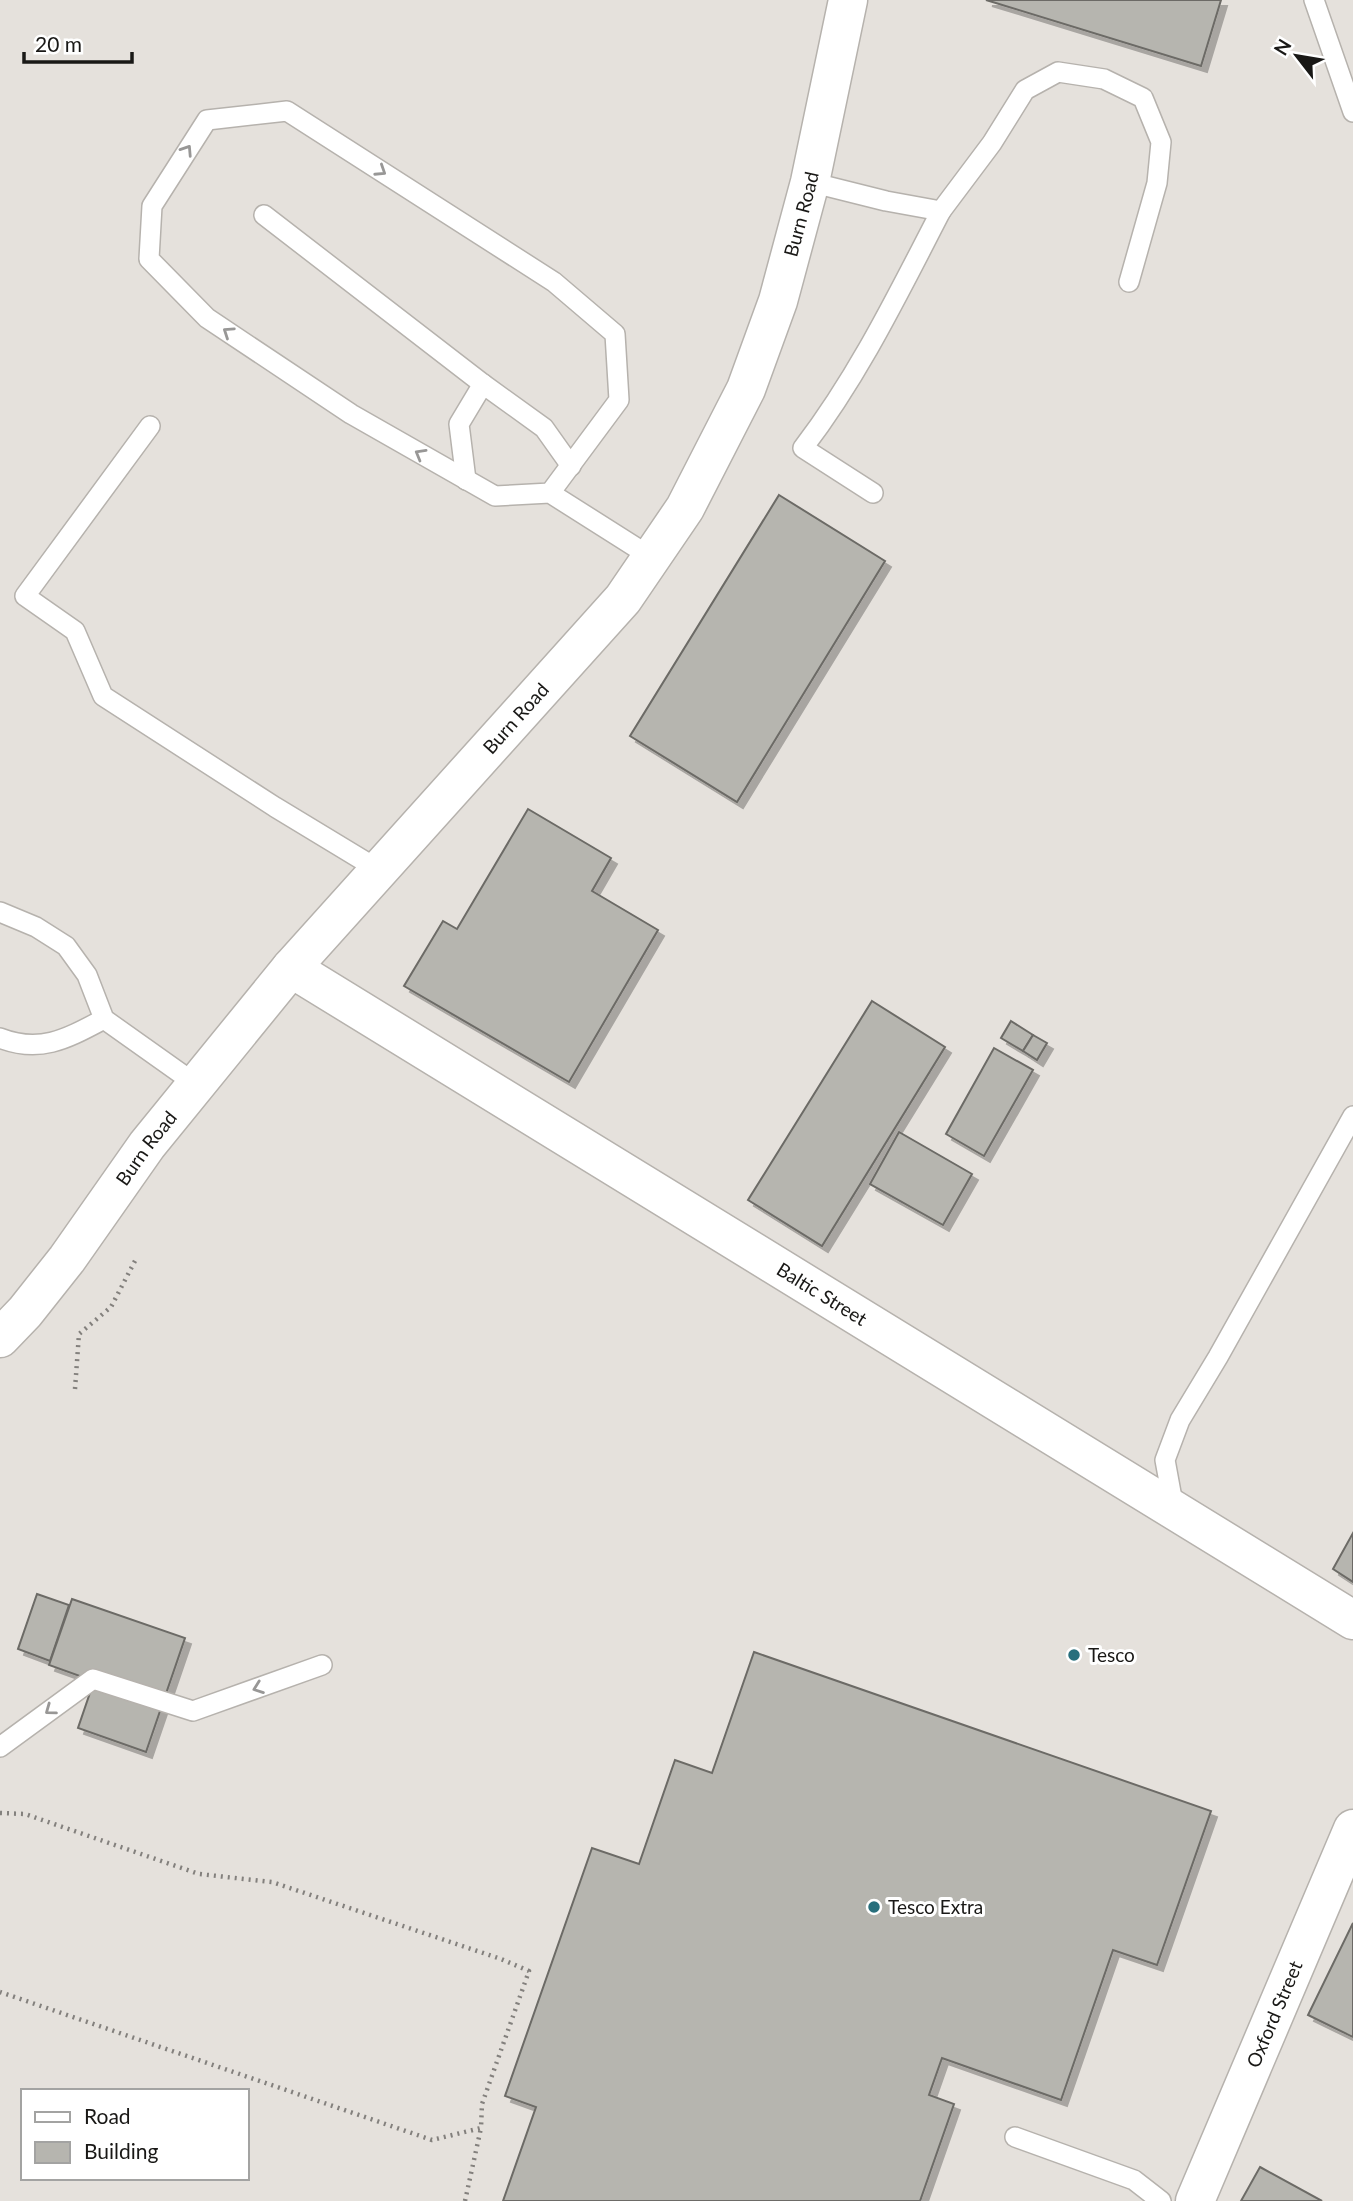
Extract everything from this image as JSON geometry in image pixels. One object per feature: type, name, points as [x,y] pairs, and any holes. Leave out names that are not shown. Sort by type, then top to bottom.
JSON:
[{"type":"street","name":"Burn Road","points":[[0,1338],[25,1312],[67,1259],[147,1145],[291,968],[623,599],[685,508],[746,389],[778,301],[810,182],[848,0]]},
{"type":"street","name":"Baltic Street","points":[[291,968],[1353,1620]]},
{"type":"street","name":"Oxford Street","points":[[1195,2201],[1353,1829]]},
{"type":"lane","points":[[1314,0],[1353,112]]},
{"type":"lane","points":[[873,493],[803,448],[826,418],[886,318],[941,211],[992,143],[1025,90],[1058,72],[1104,79],[1143,99],[1161,142],[1157,183],[1129,282]]},
{"type":"lane","points":[[550,493],[619,400],[615,334],[554,282],[287,111],[206,120],[152,206],[149,259],[207,318],[351,414],[495,496],[550,493],[651,557]]},
{"type":"lane","points":[[810,182],[886,201],[941,211]]},
{"type":"lane","points":[[264,215],[544,428],[571,466]]},
{"type":"lane","points":[[466,480],[459,424],[483,384]]},
{"type":"lane","points":[[150,426],[25,596],[75,631],[103,696],[275,807],[379,870]]},
{"type":"lane","points":[[0,912],[36,927],[66,946],[88,975],[104,1019],[197,1085]]},
{"type":"lane","points":[[0,1038],[40,1046],[71,1037],[104,1019]]},
{"type":"lane","points":[[1174,1510],[1165,1460],[1180,1420],[1353,1116]]},
{"type":"lane","points":[[0,1747],[93,1679],[193,1711],[322,1665]]},
{"type":"lane","points":[[1015,2137],[1134,2180],[1160,2201]]},
{"type":"path","points":[[75,1389],[79,1334],[111,1307],[137,1257]]},
{"type":"path","points":[[0,1813],[25,1814],[199,1874],[272,1882],[501,1959],[529,1971],[482,2104],[481,2128],[465,2201]]},
{"type":"path","points":[[0,1993],[432,2140],[481,2128]]},
{"type":"building","points":[[986,0],[1221,0],[1201,66]]},
{"type":"building","points":[[779,495],[885,561],[737,802],[630,736]]},
{"type":"building","points":[[528,809],[611,858],[592,891],[658,930],[569,1082],[404,986],[443,921],[457,929]]},
{"type":"building","points":[[872,1001],[945,1047],[822,1246],[748,1200]]},
{"type":"building","points":[[1011,1021],[1033,1035],[1023,1051],[1001,1038]]},
{"type":"building","points":[[1033,1035],[1047,1043],[1037,1060],[1023,1051]]},
{"type":"building","points":[[994,1048],[1033,1070],[984,1156],[946,1134]]},
{"type":"building","points":[[899,1132],[972,1174],[943,1225],[870,1184]]},
{"type":"building","points":[[1353,1533],[1353,1582],[1333,1569]]},
{"type":"building","points":[[37,1594],[69,1605],[50,1661],[18,1649]]},
{"type":"building","points":[[72,1599],[185,1638],[146,1752],[78,1728],[94,1681],[49,1665]]},
{"type":"building","name":"Tesco Extra","points":[[754,1652],[1211,1811],[1157,1965],[1113,1950],[1061,2100],[942,2058],[929,2095],[954,2104],[920,2201],[503,2201],[536,2107],[505,2096],[592,1848],[639,1864],[675,1760],[712,1773]]},
{"type":"building","points":[[1353,1923],[1353,2037],[1308,2015]]},
{"type":"building","points":[[1260,2167],[1322,2201],[1241,2201]]},
{"type":"place","name":"Tesco","points":[[1074,1655]]},
{"type":"place","name":"Tesco Extra","points":[[874,1907]]}]
